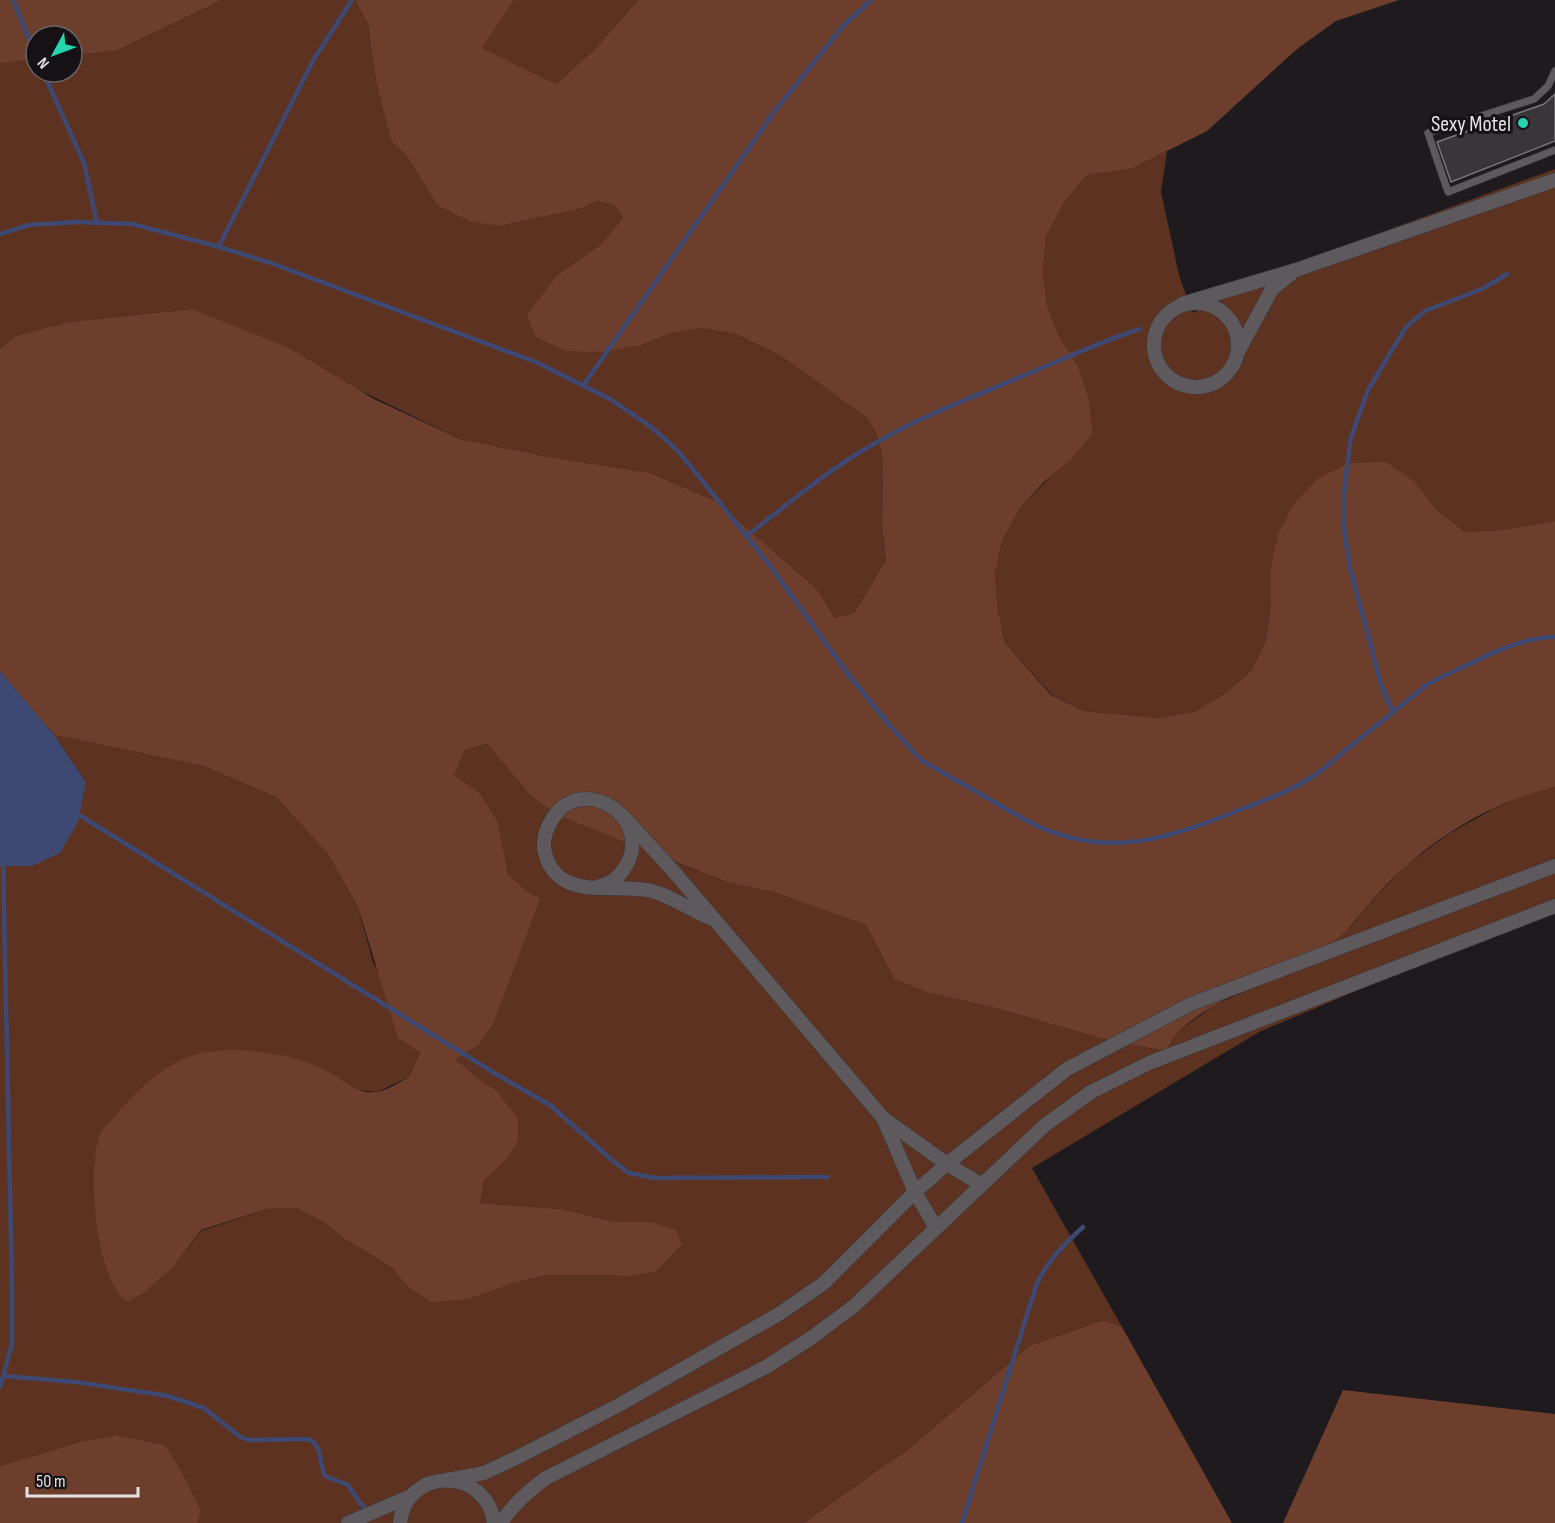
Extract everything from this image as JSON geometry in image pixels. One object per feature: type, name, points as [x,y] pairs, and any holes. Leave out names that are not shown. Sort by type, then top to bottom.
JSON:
[{"type":"street","points":[[1296,270],[1272,290],[1230,370],[1217,381],[1201,387],[1183,385],[1168,376],[1157,362],[1154,345],[1157,328],[1167,313],[1182,304],[1296,270],[1555,180]]},
{"type":"street","points":[[1182,304],[1200,303],[1217,308],[1230,320],[1237,336],[1237,354]]},
{"type":"street","points":[[714,920],[672,898],[651,891],[576,886],[560,878],[548,863],[544,845],[547,827],[557,812],[572,802],[591,799],[609,804],[623,816],[714,920],[883,1119],[947,1164],[982,1185]]},
{"type":"street","points":[[595,888],[612,881],[625,868],[629,860],[632,851],[631,833],[623,816]]},
{"type":"street","points":[[348,1523],[411,1496],[427,1484],[484,1473],[522,1455],[619,1405],[779,1314],[824,1284],[915,1192],[1067,1069],[1191,1004],[1555,866]]},
{"type":"street","points":[[501,1523],[526,1493],[546,1478],[766,1367],[811,1338],[854,1306],[1045,1125],[1091,1092],[1149,1063],[1555,906]]},
{"type":"street","points":[[883,1119],[915,1192],[936,1228]]},
{"type":"street","points":[[447,1480],[466,1484],[483,1496],[493,1513],[494,1523]]},
{"type":"street","points":[[400,1523],[401,1513],[411,1496]]},
{"type":"lane","points":[[1555,71],[1548,86],[1534,99],[1428,133],[1448,192],[1555,150]]},
{"type":"shaded area","points":[[0,0],[222,0],[116,51],[84,54],[84,24],[24,24],[24,61],[0,64]]},
{"type":"shaded area","points":[[222,0],[355,0],[368,24],[376,82],[391,141],[406,155],[437,205],[499,226],[580,209],[597,201],[614,205],[623,218],[600,245],[557,275],[641,345],[672,333],[701,328],[736,334],[781,356],[867,418],[879,438],[883,465],[882,526],[886,560],[854,613],[835,618],[818,590],[716,501],[650,473],[460,439],[192,309],[68,322],[15,336],[0,349],[0,64],[24,61],[24,84],[84,84],[84,54],[116,51]]},
{"type":"shaded area","points":[[355,0],[514,0],[482,48],[556,84],[594,50],[638,0],[1399,0],[1336,21],[1297,49],[1207,131],[1131,169],[1087,175],[1064,203],[1046,236],[1043,271],[1047,305],[1059,336],[1078,366],[1089,399],[1093,433],[1071,459],[1044,482],[1021,507],[1002,541],[995,575],[998,610],[1005,643],[1051,695],[1084,711],[1160,718],[1196,711],[1225,693],[1251,671],[1266,640],[1271,603],[1271,567],[1278,534],[1294,504],[1318,478],[1350,463],[1386,462],[1415,482],[1437,510],[1465,532],[1501,530],[1555,521],[1555,787],[1532,793],[1486,812],[1444,837],[1405,867],[1345,932],[1328,946],[1198,1016],[1181,1029],[1165,1051],[1107,1040],[992,1007],[929,993],[894,979],[866,925],[773,892],[729,883],[555,814],[530,795],[487,744],[465,750],[454,775],[480,793],[498,822],[508,874],[528,892],[541,898],[493,1025],[478,1046],[456,1059],[496,1090],[518,1119],[518,1141],[506,1160],[484,1181],[480,1203],[562,1209],[615,1222],[651,1222],[676,1230],[682,1245],[656,1272],[633,1276],[547,1275],[507,1285],[468,1299],[432,1302],[408,1287],[391,1267],[343,1238],[325,1223],[296,1208],[267,1209],[201,1230],[173,1267],[143,1293],[127,1302],[116,1290],[103,1255],[95,1213],[94,1171],[99,1136],[102,1131],[148,1082],[173,1064],[200,1053],[242,1050],[282,1055],[307,1062],[326,1070],[353,1087],[367,1092],[376,1092],[409,1077],[420,1052],[398,1038],[358,907],[327,853],[276,797],[203,766],[54,735],[0,671],[0,349],[15,336],[68,322],[192,309],[289,348],[374,399],[460,439],[650,473],[716,501],[818,590],[835,618],[854,613],[886,560],[882,526],[883,465],[879,438],[867,418],[781,356],[736,334],[701,328],[672,333],[641,345],[603,352],[566,351],[536,337],[527,315],[557,275],[600,245],[623,218],[614,205],[597,201],[580,209],[499,226],[470,221],[437,205],[406,155],[391,141],[376,82],[368,24]]},
{"type":"shaded area","points":[[514,0],[638,0],[594,50],[556,84],[481,48]]},
{"type":"shaded area","points":[[1167,151],[1161,192],[1180,279],[1193,313],[1314,257],[1555,169],[1555,521],[1501,530],[1465,532],[1437,510],[1415,482],[1271,567],[1271,603],[1266,640],[1251,671],[1225,693],[1196,711],[1160,718],[1084,711],[1052,695],[1005,643],[998,610],[995,575],[1002,541],[1021,507],[1093,433],[1089,399],[1078,366],[1059,336],[1047,305],[1043,271],[1046,235],[1064,203],[1087,175],[1131,169]]},
{"type":"shaded area","points":[[54,735],[203,766],[276,797],[327,853],[358,907],[373,962],[420,1052],[409,1077],[377,1092],[352,1089],[322,1068],[173,1267],[201,1231],[267,1209],[296,1208],[325,1223],[343,1238],[391,1267],[408,1287],[507,1285],[547,1275],[633,1276],[656,1272],[682,1245],[651,1222],[615,1222],[562,1209],[480,1203],[484,1181],[506,1160],[496,1090],[456,1059],[478,1046],[493,1025],[541,898],[528,892],[508,874],[498,822],[480,793],[453,775],[465,750],[487,744],[530,795],[555,814],[576,810],[670,860],[729,883],[773,892],[866,925],[894,979],[929,993],[992,1007],[1107,1040],[1164,1051],[1180,1030],[1215,1005],[1258,985],[1352,925],[1405,866],[1447,835],[1493,809],[1528,793],[1555,787],[1555,907],[1259,1032],[1032,1168],[1122,1327],[1103,1320],[1029,1346],[905,1452],[804,1523],[198,1523],[201,1510],[181,1470],[165,1445],[116,1435],[83,1441],[0,1466],[0,866],[32,866],[86,782]]},
{"type":"shaded area","points":[[1103,1320],[1122,1327],[1232,1523],[804,1523],[905,1452],[1029,1346]]},
{"type":"shaded area","points":[[1343,1390],[1555,1414],[1555,1523],[1283,1523]]},
{"type":"shaded area","points":[[116,1435],[165,1445],[181,1470],[201,1510],[198,1523],[0,1523],[0,1466],[83,1441]]},
{"type":"water","points":[[0,671],[54,735],[86,782],[78,822],[60,853],[32,866],[0,866]]},
{"type":"building","name":"Sexy Motel","points":[[1555,94],[1555,141],[1451,182],[1437,142],[1544,104]]},
{"type":"waterway","points":[[13,0],[24,27]]},
{"type":"waterway","points":[[219,246],[314,59],[352,0]]},
{"type":"waterway","points":[[583,386],[774,112],[843,26],[871,0]]},
{"type":"waterway","points":[[48,84],[84,163],[97,223]]},
{"type":"waterway","points":[[0,234],[29,225],[76,222],[132,224],[216,246],[271,263],[536,362],[610,399],[650,426],[675,448],[771,567],[848,674],[921,760],[1029,822],[1057,834],[1084,841],[1110,843],[1162,837],[1214,820],[1295,787],[1317,773],[1430,683],[1508,647],[1531,640],[1555,637]]},
{"type":"waterway","points":[[1393,712],[1381,685],[1350,568],[1343,523],[1344,492],[1351,437],[1368,390],[1406,327],[1425,311],[1482,289],[1507,274]]},
{"type":"waterway","points":[[746,536],[840,465],[891,434],[930,415],[1098,344],[1140,329]]},
{"type":"waterway","points":[[76,813],[496,1074],[550,1105],[629,1173],[655,1178],[828,1177]]},
{"type":"waterway","points":[[0,1387],[12,1344],[3,861]]},
{"type":"waterway","points":[[962,1523],[1036,1286],[1056,1254],[1083,1227]]},
{"type":"waterway","points":[[4,1376],[76,1382],[168,1396],[204,1408],[239,1436],[248,1440],[307,1439],[312,1441],[318,1449],[325,1476],[348,1485],[369,1512]]},
{"type":"place","name":"Sexy Motel","points":[[1523,123]]}]
